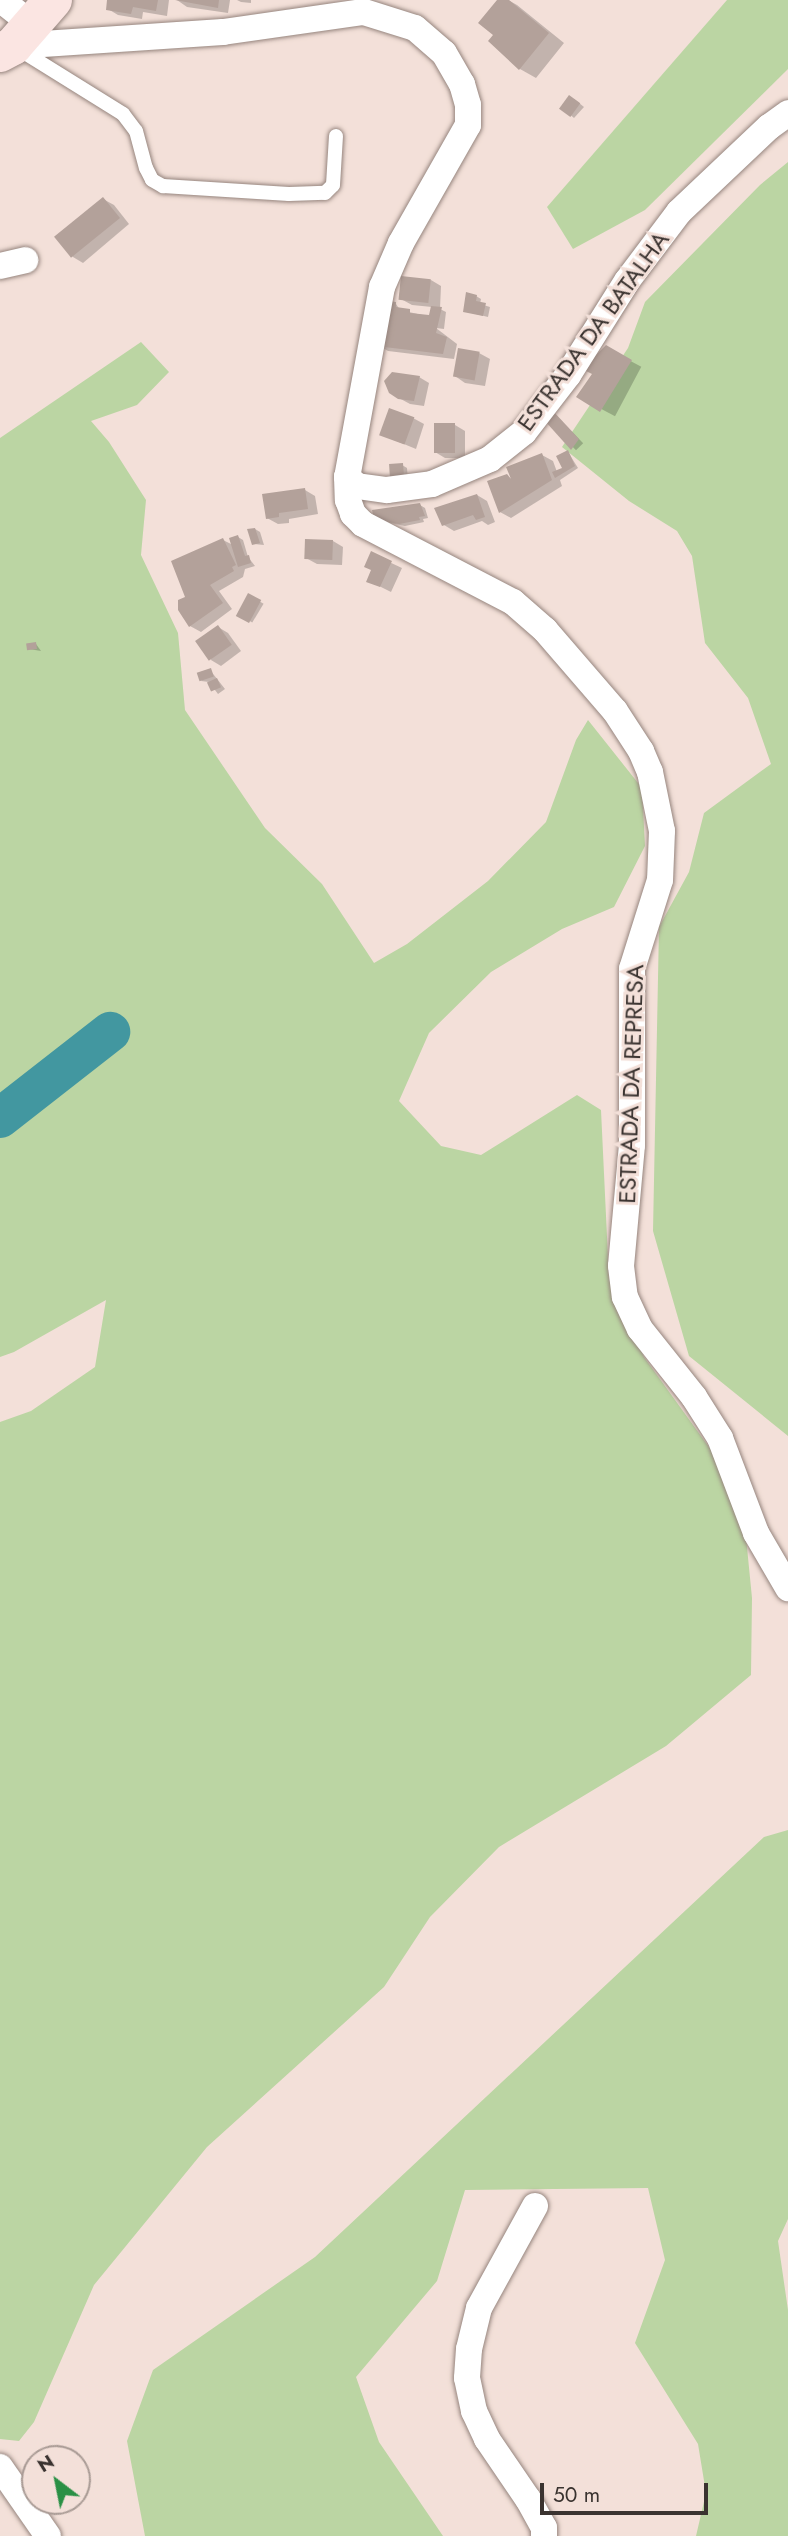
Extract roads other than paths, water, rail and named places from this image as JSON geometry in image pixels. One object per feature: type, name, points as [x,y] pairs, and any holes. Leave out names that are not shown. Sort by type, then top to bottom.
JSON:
[{"type":"street","points":[[1,0],[24,31],[223,32],[301,10],[364,12],[415,28],[444,53],[462,84],[468,105],[468,125],[401,243],[382,287],[347,477]]},
{"type":"street","name":"ESTRADA DA BATALHA","points":[[347,477],[357,486],[387,490],[432,484],[490,459],[524,432],[568,375],[627,281],[679,212],[769,127],[788,113]]},
{"type":"street","name":"ESTRADA DA REPRESA","points":[[347,477],[348,500],[353,514],[362,524],[513,602],[545,630],[615,711],[641,751],[650,772],[662,831],[660,880],[632,969],[632,1145],[621,1266],[625,1297],[639,1329],[694,1397],[719,1438],[756,1533],[788,1588]]},
{"type":"street","points":[[535,2206],[479,2308],[469,2348],[467,2378],[474,2411],[487,2439],[528,2499],[544,2528],[544,2536]]},
{"type":"street","points":[[0,2467],[48,2536]]},
{"type":"lane","points":[[24,31],[123,114],[136,131],[152,180],[163,186],[289,194],[325,192],[333,185],[336,136]]},
{"type":"waterway","points":[[0,1118],[110,1032]]}]
